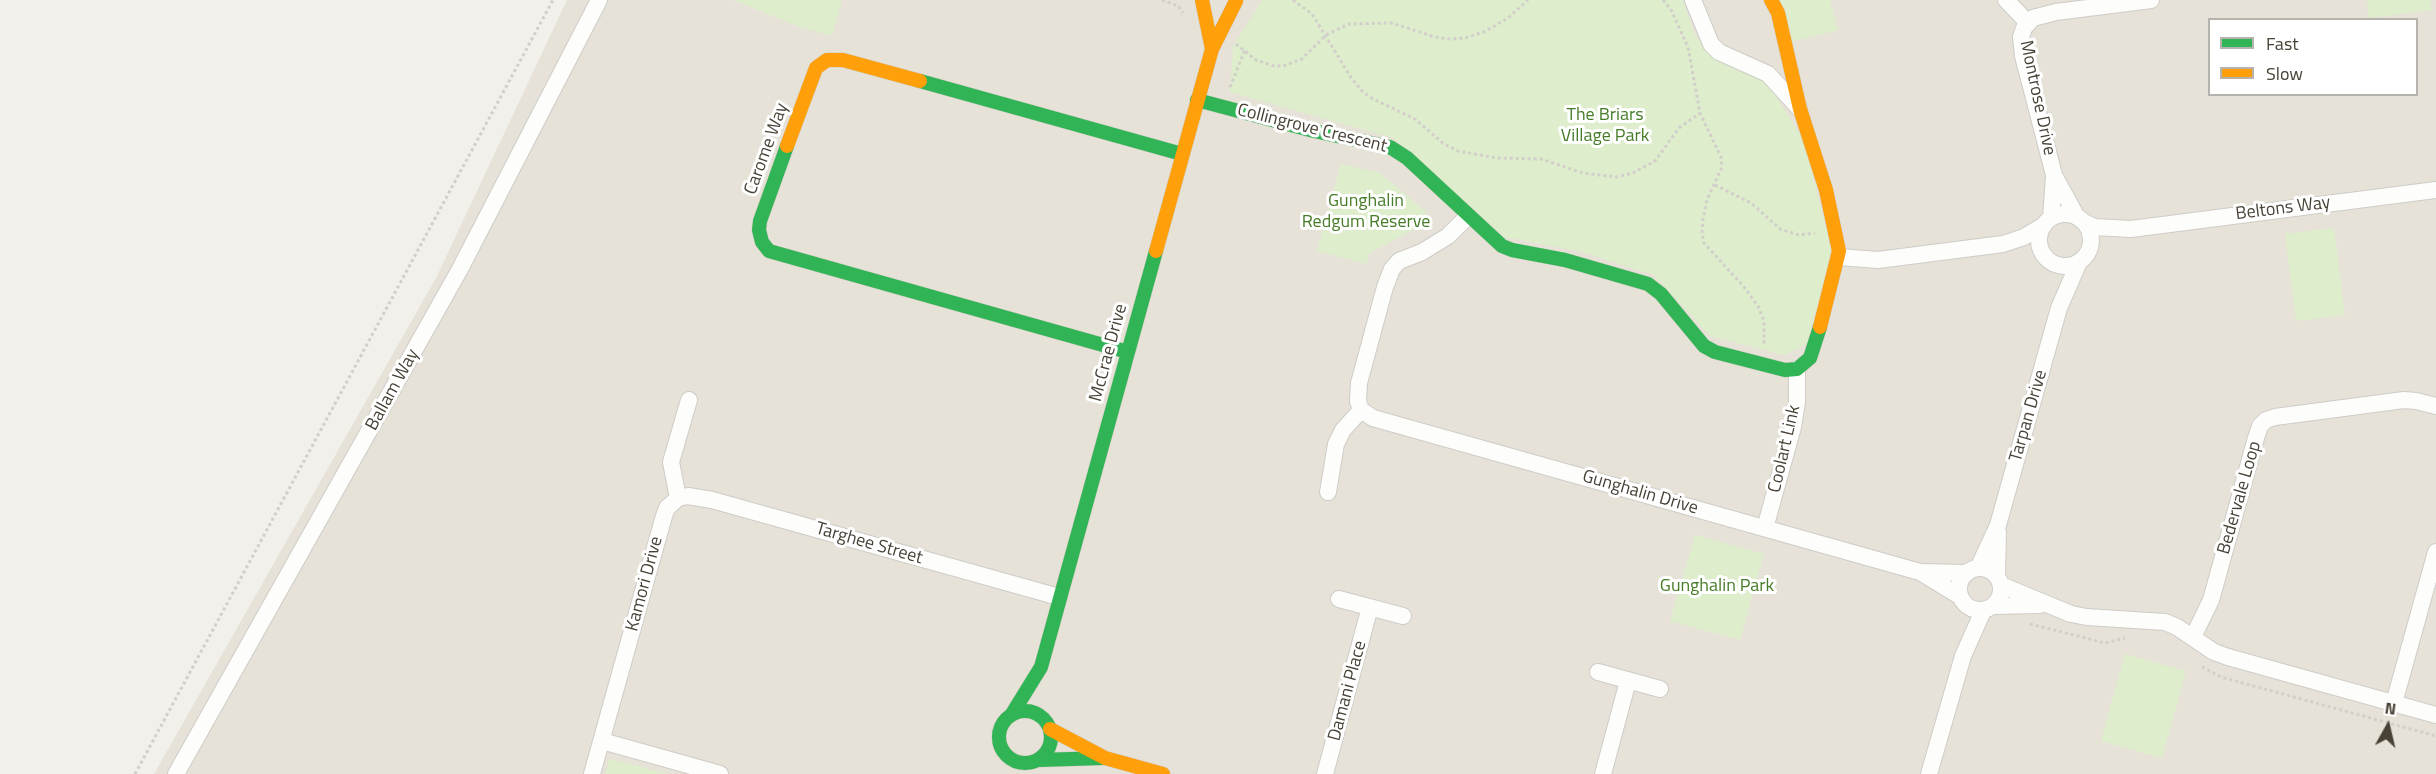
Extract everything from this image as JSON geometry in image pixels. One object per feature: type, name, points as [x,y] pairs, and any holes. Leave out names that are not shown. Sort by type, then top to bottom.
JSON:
[{"type":"street","name":"Ballam Way","points":[[176,774],[460,269],[599,0]]},
{"type":"street","points":[[1204,0],[1218,4],[1236,1]]},
{"type":"street","name":"McCrae Drive","points":[[1204,0],[1215,43]]},
{"type":"street","points":[[1693,0],[1711,44],[1719,52],[1768,74],[1800,109]]},
{"type":"street","points":[[1771,0],[1778,13],[1800,109],[1836,230],[1839,257],[1816,342],[1810,357],[1804,365],[1797,369]]},
{"type":"street","name":"Montrose Drive","points":[[2006,0],[2028,23]]},
{"type":"street","name":"Montrose Drive","points":[[2081,220],[2054,175],[2021,44],[2024,28],[2040,16],[2056,12],[2151,0]]},
{"type":"street","name":"McCrae Drive","points":[[1012,714],[1041,667],[1197,100],[1215,43],[1236,1]]},
{"type":"street","name":"Carome Way","points":[[1128,352],[780,255],[770,250],[762,242],[759,230],[760,221],[811,80],[816,68],[827,60],[843,60],[1182,154]]},
{"type":"street","name":"Collingrove Crescent","points":[[1197,100],[1314,131],[1390,147],[1407,158],[1496,242],[1512,250],[1565,260],[1648,284],[1661,294],[1704,346],[1715,352],[1761,365],[1785,370],[1797,369]]},
{"type":"street","name":"Montrose Drive","points":[[2047,221],[2054,175]]},
{"type":"street","name":"Beltons Way","points":[[2081,220],[2094,227],[2131,228],[2436,190]]},
{"type":"street","points":[[1839,257],[1878,260],[2003,244],[2024,237],[2059,215],[2081,220],[2088,229],[2091,242],[2083,259],[2062,266],[2003,244]]},
{"type":"street","points":[[1328,492],[1336,444],[1343,430],[1361,410],[1358,401],[1359,383],[1392,269],[1399,261],[1422,252],[1448,236],[1468,216]]},
{"type":"street","points":[[2047,221],[2040,231],[2039,246],[2050,262]]},
{"type":"street","name":"Beltons Way","points":[[2083,259],[2098,244],[2131,228]]},
{"type":"street","name":"Tarpan Drive","points":[[1972,570],[1998,525],[2059,308],[2083,259]]},
{"type":"street","name":"Tarpan Drive","points":[[2050,262],[2059,285],[2059,308]]},
{"type":"street","name":"Coolart Link","points":[[1766,528],[1793,427],[1797,402],[1797,369]]},
{"type":"street","points":[[678,498],[670,462],[689,399]]},
{"type":"street","name":"Bedervale Loop","points":[[2193,637],[2211,600],[2256,438],[2260,426],[2266,420],[2404,400],[2436,406]]},
{"type":"street","name":"Gunghalin Drive","points":[[1361,410],[1373,418],[1920,572],[1976,605]]},
{"type":"street","name":"Targhee Street","points":[[678,498],[688,496],[712,500],[1059,597]]},
{"type":"street","name":"Kamori Drive","points":[[592,774],[664,516],[667,508],[678,498]]},
{"type":"street","name":"Tarpan Drive","points":[[1998,525],[1999,581]]},
{"type":"street","points":[[2394,703],[2436,552]]},
{"type":"street","points":[[1976,605],[1960,584],[1972,570],[1985,568],[1999,581],[2046,605],[2087,617],[2165,622],[2228,657],[2436,715]]},
{"type":"street","name":"Gunghalin Drive","points":[[1920,572],[1972,570]]},
{"type":"street","points":[[1976,605],[2000,597],[1999,581]]},
{"type":"street","points":[[1339,599],[1403,616]]},
{"type":"street","points":[[1976,605],[2046,605]]},
{"type":"street","points":[[1929,774],[1976,605]]},
{"type":"street","name":"Damani Place","points":[[1325,774],[1370,607]]},
{"type":"street","name":"McCrae Drive","points":[[1041,667],[1049,727]]},
{"type":"street","points":[[1598,672],[1660,689]]},
{"type":"street","points":[[1603,774],[1628,681]]},
{"type":"street","points":[[1105,758],[1032,765],[1019,763],[1006,755],[1001,747],[1000,729],[1012,714],[1028,711],[1036,713],[1049,727],[1105,758],[1163,774]]},
{"type":"street","points":[[1032,765],[1050,746],[1049,727]]},
{"type":"street","points":[[602,741],[720,774]]},
{"type":"street","points":[[1004,774],[1006,755]]},
{"type":"path","points":[[135,774],[553,0]]},
{"type":"path","points":[[1162,0],[1178,6],[1188,19]]},
{"type":"path","points":[[1293,0],[1312,14],[1363,92],[1415,119],[1444,144],[1458,151],[1474,155],[1541,159],[1601,176],[1633,173],[1655,161],[1679,128],[1700,113]]},
{"type":"path","points":[[1215,43],[1232,41],[1256,60],[1274,66],[1283,66],[1302,59],[1326,35],[1348,24],[1380,21],[1435,38],[1465,38],[1484,32],[1508,18],[1528,0]]},
{"type":"path","points":[[1663,0],[1671,10],[1688,46],[1700,113],[1721,157],[1722,167],[1707,200],[1703,219],[1704,243],[1758,306],[1764,321],[1765,337],[1761,365]]},
{"type":"path","points":[[1220,106],[1235,77],[1245,50]]},
{"type":"path","points":[[1715,185],[1751,203],[1780,229],[1790,233],[1799,235],[1836,230]]},
{"type":"shaded area","points":[[567,0],[2436,0],[2436,774],[154,774],[436,278]]},
{"type":"green space","points":[[734,0],[842,0],[832,36],[797,26]]},
{"type":"green space","name":"The Briars Village Park","points":[[1262,0],[1683,0],[1695,35],[1714,58],[1765,78],[1804,141],[1832,252],[1807,344],[1784,355],[1710,336],[1654,275],[1578,251],[1505,237],[1393,138],[1230,92],[1233,47]]},
{"type":"green space","points":[[1773,0],[1830,0],[1838,30],[1791,42]]},
{"type":"green space","points":[[2367,0],[2430,0],[2432,10],[2369,18]]},
{"type":"green space","name":"Gunghalin Redgum Reserve","points":[[1341,164],[1380,173],[1426,212],[1424,224],[1368,254],[1367,264],[1317,251]]},
{"type":"green space","points":[[2334,228],[2345,315],[2296,321],[2285,234]]},
{"type":"green space","name":"Gunghalin Park","points":[[1695,535],[1764,554],[1740,640],[1670,621]]},
{"type":"green space","points":[[2125,654],[2186,671],[2162,758],[2101,741]]},
{"type":"green space","points":[[610,759],[668,774],[605,774]]},
{"type":"traffic: fast","points":[[920,81],[1182,154]]},
{"type":"traffic: fast","points":[[1197,100],[1314,131],[1390,147],[1407,158],[1502,246],[1565,260],[1648,284],[1661,294],[1704,346],[1715,352],[1785,370],[1797,369],[1810,358],[1820,327]]},
{"type":"traffic: fast","points":[[787,146],[760,221],[759,230],[762,242],[769,251],[1128,352]]},
{"type":"traffic: fast","points":[[1012,714],[1041,667],[1156,251]]},
{"type":"traffic: fast","points":[[1020,711],[1030,711],[1040,715],[1047,722],[1051,737],[1047,752],[1040,759],[1030,763],[1020,763],[1010,759],[1003,752],[999,742],[999,732],[1003,722],[1010,715],[1020,711]]},
{"type":"traffic: fast","points":[[1039,760],[1103,758]]},
{"type":"traffic: slow","points":[[1202,0],[1212,49]]},
{"type":"traffic: slow","points":[[1771,0],[1778,13],[1800,109],[1826,190],[1839,251],[1820,327]]},
{"type":"traffic: slow","points":[[1156,251],[1212,49],[1236,1]]},
{"type":"traffic: slow","points":[[787,146],[816,68],[827,60],[843,60],[920,81]]},
{"type":"traffic: slow","points":[[1050,729],[1105,758],[1163,774]]}]
